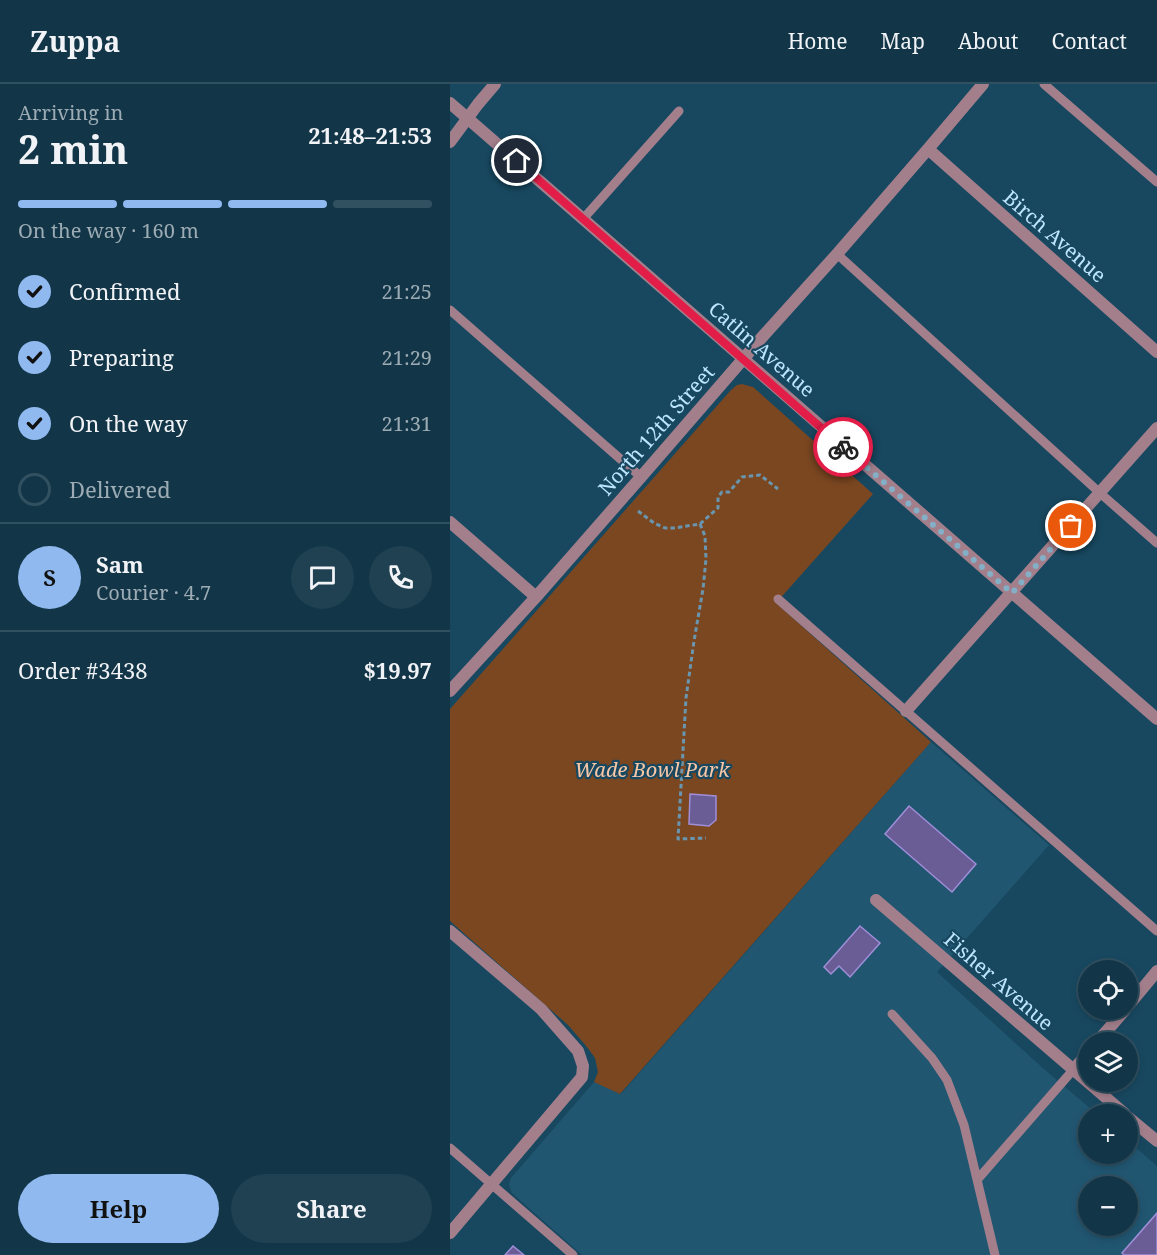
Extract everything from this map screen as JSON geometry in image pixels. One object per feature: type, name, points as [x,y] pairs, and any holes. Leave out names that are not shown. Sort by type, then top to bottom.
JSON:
[{"type":"street","points":[[450,142],[477,104],[495,84]]},
{"type":"street","name":"North 12th Street","points":[[450,691],[536,597],[983,84]]},
{"type":"street","name":"Catlin Avenue","points":[[450,103],[1157,720]]},
{"type":"street","name":"Birch Avenue","points":[[928,149],[1157,352]]},
{"type":"street","points":[[906,711],[1157,428]]},
{"type":"street","points":[[450,522],[536,597]]},
{"type":"street","name":"Fisher Avenue","points":[[876,900],[1113,1104]]},
{"type":"street","points":[[450,931],[541,1009],[578,1051],[583,1066],[582,1077],[450,1233]]},
{"type":"street","points":[[1138,994],[1157,971]]},
{"type":"street","points":[[1106,1032],[1116,1020]]},
{"type":"street","points":[[1073,1070],[1078,1064]]},
{"type":"street","name":"Fisher Avenue","points":[[1138,1125],[1157,1141]]},
{"type":"lane","points":[[1044,84],[1157,182]]},
{"type":"lane","points":[[582,219],[679,111]]},
{"type":"lane","points":[[837,254],[1157,543]]},
{"type":"lane","points":[[450,310],[641,477]]},
{"type":"lane","points":[[778,599],[1157,931]]},
{"type":"lane","points":[[892,1014],[932,1058],[947,1080],[964,1125],[995,1255]]},
{"type":"lane","points":[[977,1180],[1073,1070]]},
{"type":"lane","points":[[450,1148],[573,1255]]},
{"type":"path","points":[[638,511],[654,524],[665,528],[700,524],[718,508],[718,497],[722,492],[729,492],[742,477],[760,475],[778,489]]},
{"type":"path","points":[[700,524],[705,536],[704,589],[686,698],[678,839],[706,838]]},
{"type":"shaded area","points":[[931,742],[1049,845],[937,972],[1085,1104],[1078,1104],[1078,1164],[1138,1164],[1138,1150],[1157,1166],[1157,1255],[582,1255],[512,1193],[509,1184],[511,1178],[594,1082],[621,1094]]},
{"type":"green space","name":"Wade Bowl Park","points":[[742,384],[753,387],[873,494],[776,603],[931,742],[620,1094],[594,1082],[598,1072],[595,1058],[568,1025],[450,921],[450,709],[731,390]]},
{"type":"building","points":[[690,794],[716,796],[716,820],[709,826],[689,824]]},
{"type":"building","points":[[909,806],[976,864],[952,892],[885,834]]},
{"type":"building","points":[[860,926],[880,943],[850,977],[839,966],[831,974],[824,967]]},
{"type":"building","points":[[1157,1213],[1157,1255],[1124,1255],[1122,1253]]},
{"type":"building","points":[[513,1246],[524,1255],[505,1255]]},
{"type":"way so far","points":[[843,447],[1012,593],[1071,526]]},
{"type":"route","points":[[517,161],[843,447]]}]
